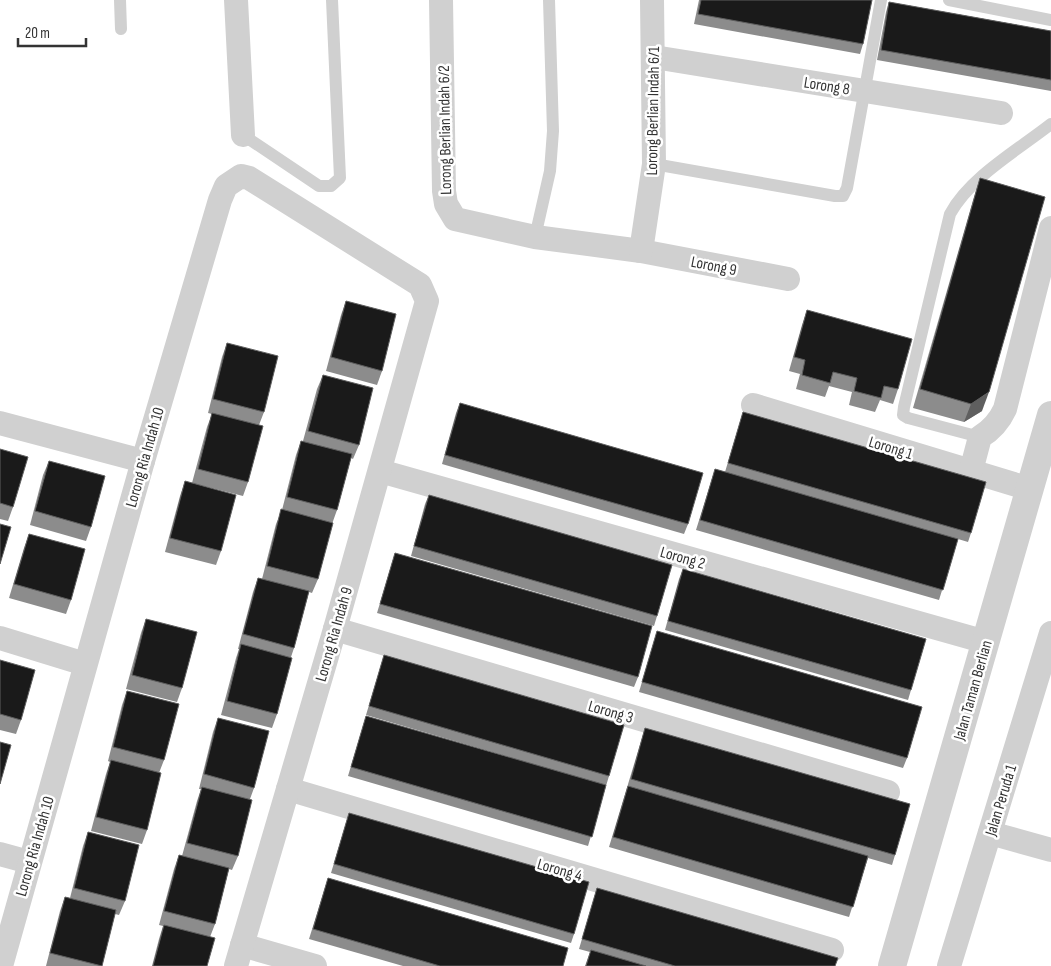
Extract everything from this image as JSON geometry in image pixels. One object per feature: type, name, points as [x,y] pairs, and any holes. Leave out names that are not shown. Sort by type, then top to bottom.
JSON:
[{"type":"street","points":[[236,0],[243,135]]},
{"type":"street","name":"Lorong Berlian Indah 6/2","points":[[442,0],[446,204],[455,219],[535,236],[641,251]]},
{"type":"street","name":"Lorong Berlian Indah 6/1","points":[[641,251],[654,164],[652,0]]},
{"type":"street","name":"Lorong 8","points":[[654,57],[1001,113]]},
{"type":"street","name":"Lorong Ria Indah 10","points":[[1,966],[143,461],[220,200],[226,186],[232,180],[241,176],[249,178],[420,285],[427,301]]},
{"type":"street","points":[[971,471],[980,437],[990,431],[1001,418],[1004,409],[1051,228]]},
{"type":"street","name":"Lorong 9","points":[[641,251],[788,279]]},
{"type":"street","name":"Lorong Ria Indah 9","points":[[239,956],[335,629],[427,301]]},
{"type":"street","name":"Lorong 1","points":[[753,405],[1030,489]]},
{"type":"street","name":"Jalan Taman Berlian","points":[[892,966],[1051,415]]},
{"type":"street","points":[[0,423],[143,461]]},
{"type":"street","name":"Lorong 2","points":[[380,471],[986,642]]},
{"type":"street","name":"Lorong 3","points":[[335,629],[888,792]]},
{"type":"street","name":"Jalan Peruda 1","points":[[950,966],[1051,633]]},
{"type":"street","points":[[0,638],[85,664]]},
{"type":"street","name":"Lorong 4","points":[[288,789],[832,950]]},
{"type":"street","points":[[990,833],[1051,850]]},
{"type":"street","points":[[0,854],[29,862]]},
{"type":"street","points":[[239,956],[315,966]]},
{"type":"lane","points":[[120,0],[121,29]]},
{"type":"lane","points":[[243,135],[319,186],[332,186],[340,178],[332,0]]},
{"type":"lane","points":[[535,236],[550,171],[553,131],[549,0]]},
{"type":"lane","points":[[654,164],[834,196],[843,196],[847,188],[881,0]]},
{"type":"lane","points":[[949,0],[1051,20]]},
{"type":"lane","points":[[980,437],[908,418],[903,415],[904,407],[950,214],[959,198],[971,186],[1051,124]]},
{"type":"building","points":[[701,0],[872,0],[863,44],[698,14]]},
{"type":"building","points":[[889,2],[1051,31],[1051,80],[881,50]]},
{"type":"building","points":[[980,178],[1045,197],[989,392],[971,404],[920,389]]},
{"type":"building","points":[[346,301],[396,314],[382,371],[331,357]]},
{"type":"building","points":[[807,310],[912,339],[898,389],[884,386],[881,398],[854,391],[857,378],[833,372],[830,383],[802,375],[805,360],[794,357]]},
{"type":"building","points":[[227,343],[278,356],[264,412],[213,399]]},
{"type":"building","points":[[323,375],[373,388],[359,445],[308,431]]},
{"type":"building","points":[[460,403],[703,473],[688,524],[445,455]]},
{"type":"building","points":[[743,412],[986,482],[971,533],[728,463]]},
{"type":"building","points":[[212,413],[263,426],[248,482],[198,469]]},
{"type":"building","points":[[301,441],[352,454],[337,510],[287,497]]},
{"type":"building","points":[[0,449],[28,457],[13,507],[0,503]]},
{"type":"building","points":[[49,461],[105,476],[91,527],[35,511]]},
{"type":"building","points":[[715,469],[958,539],[943,590],[700,520]]},
{"type":"building","points":[[185,481],[236,495],[221,551],[170,538]]},
{"type":"building","points":[[429,495],[672,565],[657,616],[414,546]]},
{"type":"building","points":[[281,509],[333,523],[318,579],[267,566]]},
{"type":"building","points":[[0,524],[11,527],[0,564]]},
{"type":"building","points":[[29,534],[85,549],[71,600],[14,584]]},
{"type":"building","points":[[395,553],[652,626],[638,677],[380,604]]},
{"type":"building","points":[[683,569],[926,639],[911,690],[668,621]]},
{"type":"building","points":[[258,578],[309,591],[294,648],[243,634]]},
{"type":"building","points":[[146,619],[197,632],[182,688],[132,675]]},
{"type":"building","points":[[657,631],[922,707],[907,758],[642,682]]},
{"type":"building","points":[[241,644],[292,658],[277,714],[227,701]]},
{"type":"building","points":[[384,655],[624,725],[609,776],[369,706]]},
{"type":"building","points":[[0,660],[35,670],[21,720],[0,714]]},
{"type":"building","points":[[127,691],[179,704],[164,760],[113,747]]},
{"type":"building","points":[[366,716],[606,785],[592,837],[351,767]]},
{"type":"building","points":[[218,718],[269,731],[254,788],[204,774]]},
{"type":"building","points":[[645,728],[910,804],[895,855],[631,779]]},
{"type":"building","points":[[0,742],[11,745],[0,784]]},
{"type":"building","points":[[111,760],[161,773],[147,830],[96,817]]},
{"type":"building","points":[[628,786],[868,856],[853,907],[613,837]]},
{"type":"building","points":[[202,787],[252,800],[238,856],[187,843]]},
{"type":"building","points":[[349,813],[589,882],[574,934],[334,864]]},
{"type":"building","points":[[88,832],[139,845],[125,901],[74,888]]},
{"type":"building","points":[[179,855],[229,868],[215,924],[164,911]]},
{"type":"building","points":[[328,878],[568,948],[563,966],[440,966],[313,929]]},
{"type":"building","points":[[597,888],[838,958],[835,966],[675,966],[582,939]]},
{"type":"building","points":[[65,897],[116,910],[102,966],[50,953]]},
{"type":"building","points":[[164,925],[215,938],[207,966],[153,966]]},
{"type":"building","points":[[591,950],[646,966],[586,966]]}]
